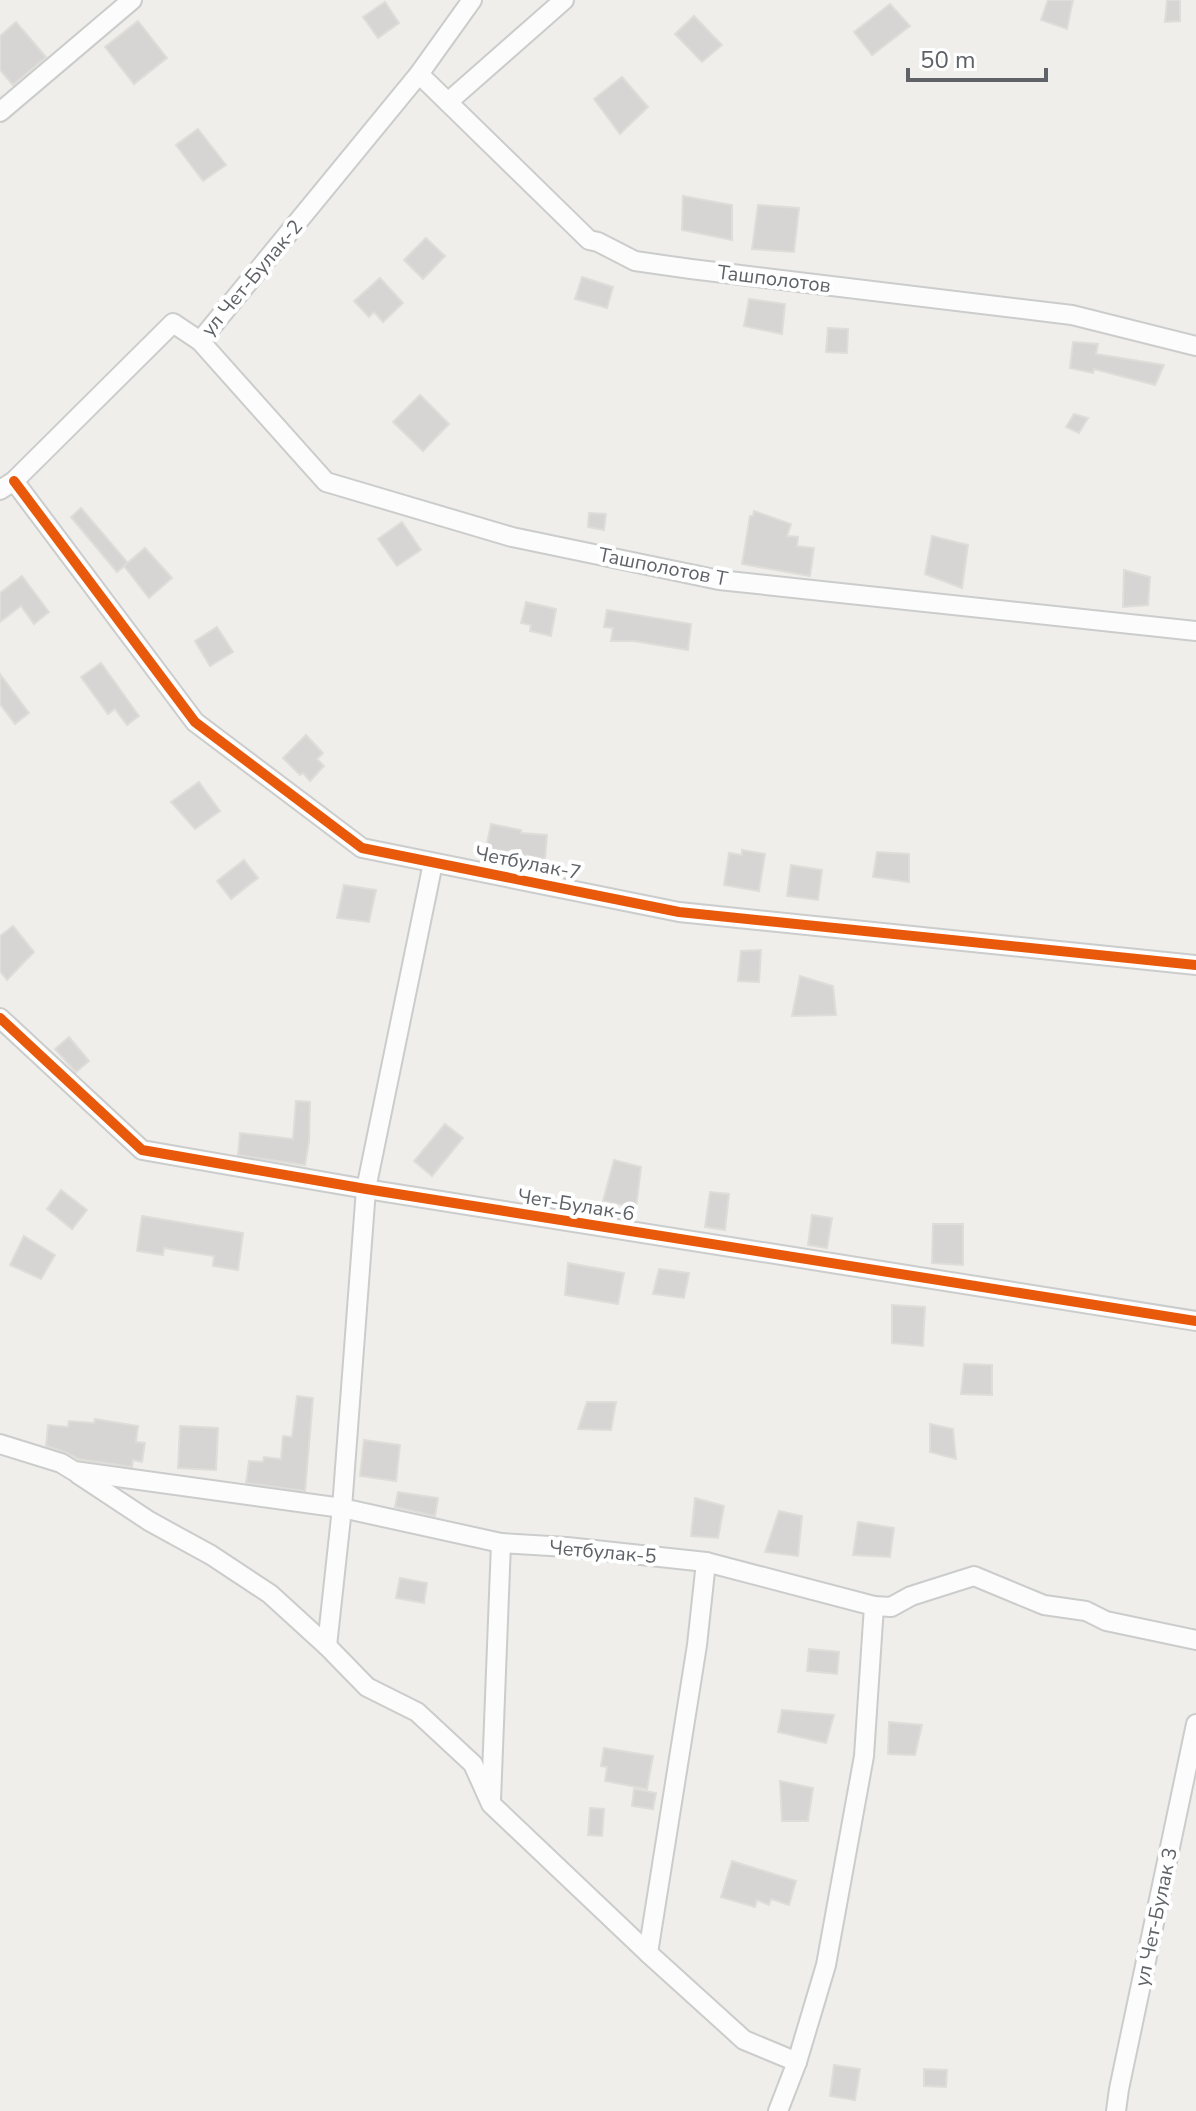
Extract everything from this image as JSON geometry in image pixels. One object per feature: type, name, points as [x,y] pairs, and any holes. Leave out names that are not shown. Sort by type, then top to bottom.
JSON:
[{"type":"street","points":[[0,112],[132,0]]},
{"type":"street","name":"ул Чет-Булак-2","points":[[7,485],[173,323],[200,341],[419,74],[472,0]]},
{"type":"street","points":[[448,102],[564,0]]},
{"type":"street","name":"Ташполотов","points":[[419,74],[589,240],[635,261],[1072,315],[1196,346]]},
{"type":"street","name":"Ташполотов Т","points":[[200,341],[326,482],[512,537],[719,580],[1196,631]]},
{"type":"street","name":"Четбулак-7","points":[[7,485],[195,722],[362,848],[679,912],[1196,965]]},
{"type":"street","points":[[327,1646],[342,1508],[366,1189],[433,863]]},
{"type":"street","name":"Чет-Булак-6","points":[[0,1018],[142,1150],[366,1189],[1196,1321]]},
{"type":"street","name":"Четбулак-5","points":[[0,1444],[61,1463],[74,1471],[342,1508],[501,1543],[706,1562],[874,1606],[891,1607],[911,1596],[974,1576],[1044,1605],[1086,1611],[1106,1621],[1196,1640]]},
{"type":"street","points":[[74,1471],[149,1521],[211,1555],[270,1594],[367,1687],[417,1712],[473,1764],[491,1804],[648,1953],[744,2040],[797,2062]]},
{"type":"street","points":[[491,1804],[501,1543]]},
{"type":"street","points":[[648,1953],[697,1645],[706,1562]]},
{"type":"street","points":[[778,2111],[797,2062],[826,1965],[864,1756],[874,1606]]},
{"type":"street","name":"ул Чет-Булак 3","points":[[1116,2111],[1196,1724]]},
{"type":"building","points":[[1048,0],[1073,0],[1067,29],[1041,20]]},
{"type":"building","points":[[1167,0],[1180,0],[1180,21],[1165,22]]},
{"type":"building","points":[[385,2],[399,23],[378,38],[363,17]]},
{"type":"building","points":[[890,4],[910,26],[872,55],[854,32]]},
{"type":"building","points":[[694,16],[722,45],[702,62],[675,34]]},
{"type":"building","points":[[138,21],[167,58],[134,84],[105,47]]},
{"type":"building","points":[[16,22],[46,57],[13,85],[0,70],[0,36]]},
{"type":"building","points":[[622,77],[648,107],[620,134],[594,99]]},
{"type":"building","points":[[198,129],[226,165],[203,181],[176,145]]},
{"type":"building","points":[[683,196],[732,205],[732,240],[682,230]]},
{"type":"building","points":[[758,205],[799,208],[794,252],[752,249]]},
{"type":"building","points":[[426,238],[445,256],[423,279],[404,260]]},
{"type":"building","points":[[582,277],[613,287],[607,308],[575,299]]},
{"type":"building","points":[[380,278],[403,303],[383,322],[374,312],[369,317],[354,301]]},
{"type":"building","points":[[749,299],[785,304],[782,334],[744,326]]},
{"type":"building","points":[[828,328],[848,329],[847,353],[826,352]]},
{"type":"building","points":[[1073,342],[1098,344],[1096,354],[1164,365],[1155,385],[1094,369],[1093,373],[1070,368]]},
{"type":"building","points":[[420,395],[449,424],[423,451],[393,422]]},
{"type":"building","points":[[1074,414],[1088,418],[1079,433],[1066,427]]},
{"type":"building","points":[[81,508],[128,563],[117,572],[71,517]]},
{"type":"building","points":[[754,511],[791,524],[787,536],[798,537],[797,546],[814,548],[810,576],[742,564],[750,516]]},
{"type":"building","points":[[589,513],[606,514],[604,530],[588,527]]},
{"type":"building","points":[[402,522],[421,550],[397,566],[378,539]]},
{"type":"building","points":[[932,536],[968,545],[962,588],[925,574]]},
{"type":"building","points":[[145,548],[172,578],[149,598],[124,566]]},
{"type":"building","points":[[1124,570],[1150,577],[1148,605],[1123,607]]},
{"type":"building","points":[[22,576],[49,612],[34,624],[21,606],[0,622],[0,593]]},
{"type":"building","points":[[526,602],[556,609],[551,636],[530,631],[531,625],[521,623]]},
{"type":"building","points":[[607,610],[691,624],[688,650],[634,641],[611,641],[613,628],[604,627]]},
{"type":"building","points":[[217,627],[233,652],[210,666],[195,641]]},
{"type":"building","points":[[101,663],[139,716],[127,725],[115,709],[108,714],[81,677]]},
{"type":"building","points":[[0,674],[29,713],[15,724],[0,704]]},
{"type":"building","points":[[306,735],[323,753],[317,759],[324,766],[310,781],[283,758]]},
{"type":"building","points":[[199,782],[220,811],[195,829],[171,802]]},
{"type":"building","points":[[491,824],[521,830],[521,833],[547,835],[545,859],[486,848]]},
{"type":"building","points":[[742,850],[765,854],[759,891],[724,885],[729,853],[742,855]]},
{"type":"building","points":[[877,852],[909,854],[909,882],[873,877]]},
{"type":"building","points":[[244,860],[258,878],[231,899],[217,881]]},
{"type":"building","points":[[791,865],[822,870],[818,900],[787,896]]},
{"type":"building","points":[[344,885],[376,890],[369,922],[337,918]]},
{"type":"building","points":[[13,926],[34,952],[7,980],[0,971],[0,936]]},
{"type":"building","points":[[761,950],[759,982],[738,981],[741,951]]},
{"type":"building","points":[[800,976],[833,986],[836,1015],[792,1016]]},
{"type":"building","points":[[69,1037],[89,1061],[76,1072],[55,1049]]},
{"type":"building","points":[[296,1101],[310,1102],[305,1165],[238,1155],[240,1133],[293,1139]]},
{"type":"building","points":[[445,1124],[463,1138],[432,1176],[414,1161]]},
{"type":"building","points":[[614,1160],[641,1167],[636,1208],[603,1201]]},
{"type":"building","points":[[61,1190],[87,1210],[72,1229],[47,1209]]},
{"type":"building","points":[[710,1192],[729,1194],[725,1230],[705,1227]]},
{"type":"building","points":[[812,1215],[832,1218],[827,1248],[808,1245]]},
{"type":"building","points":[[142,1216],[243,1233],[238,1270],[213,1266],[214,1256],[164,1248],[163,1255],[137,1251]]},
{"type":"building","points":[[933,1224],[963,1224],[963,1265],[932,1263]]},
{"type":"building","points":[[24,1236],[55,1255],[41,1279],[10,1265]]},
{"type":"building","points":[[568,1263],[624,1273],[618,1304],[565,1295]]},
{"type":"building","points":[[659,1269],[689,1273],[684,1298],[653,1294]]},
{"type":"building","points":[[892,1305],[925,1307],[923,1346],[892,1343]]},
{"type":"building","points":[[964,1364],[992,1365],[992,1395],[961,1394]]},
{"type":"building","points":[[297,1396],[313,1398],[305,1491],[246,1483],[249,1461],[263,1462],[264,1457],[281,1459],[283,1436],[292,1437]]},
{"type":"building","points":[[587,1402],[616,1402],[611,1430],[578,1429]]},
{"type":"building","points":[[95,1419],[138,1426],[136,1442],[145,1443],[142,1462],[133,1460],[132,1467],[78,1459],[46,1446],[48,1425],[68,1427],[69,1421],[94,1423]]},
{"type":"building","points":[[930,1424],[953,1429],[956,1459],[930,1452]]},
{"type":"building","points":[[180,1426],[218,1428],[216,1470],[178,1468]]},
{"type":"building","points":[[364,1440],[400,1445],[396,1481],[360,1476]]},
{"type":"building","points":[[398,1492],[438,1498],[435,1516],[395,1507]]},
{"type":"building","points":[[695,1498],[724,1506],[718,1538],[691,1536]]},
{"type":"building","points":[[779,1511],[802,1516],[798,1556],[765,1552]]},
{"type":"building","points":[[858,1522],[894,1528],[890,1557],[853,1555]]},
{"type":"building","points":[[400,1578],[427,1583],[424,1603],[396,1598]]},
{"type":"building","points":[[809,1649],[839,1652],[837,1674],[807,1671]]},
{"type":"building","points":[[782,1710],[834,1715],[826,1743],[778,1732]]},
{"type":"building","points":[[889,1722],[922,1725],[915,1755],[888,1754]]},
{"type":"building","points":[[604,1748],[653,1756],[647,1789],[605,1781],[607,1767],[601,1766]]},
{"type":"building","points":[[780,1781],[813,1788],[808,1821],[782,1821]]},
{"type":"building","points":[[634,1789],[656,1793],[653,1809],[632,1806]]},
{"type":"building","points":[[590,1808],[604,1809],[602,1836],[588,1835]]},
{"type":"building","points":[[732,1861],[796,1881],[789,1905],[771,1899],[769,1905],[757,1900],[755,1907],[721,1897]]},
{"type":"building","points":[[834,2065],[860,2069],[855,2100],[830,2096]]},
{"type":"building","points":[[924,2069],[947,2070],[946,2087],[924,2086]]},
{"type":"cycle path","points":[[14,481],[195,722],[362,848],[679,912],[1196,965]]},
{"type":"cycle path","points":[[0,1018],[142,1150],[366,1189],[1196,1321]]}]
